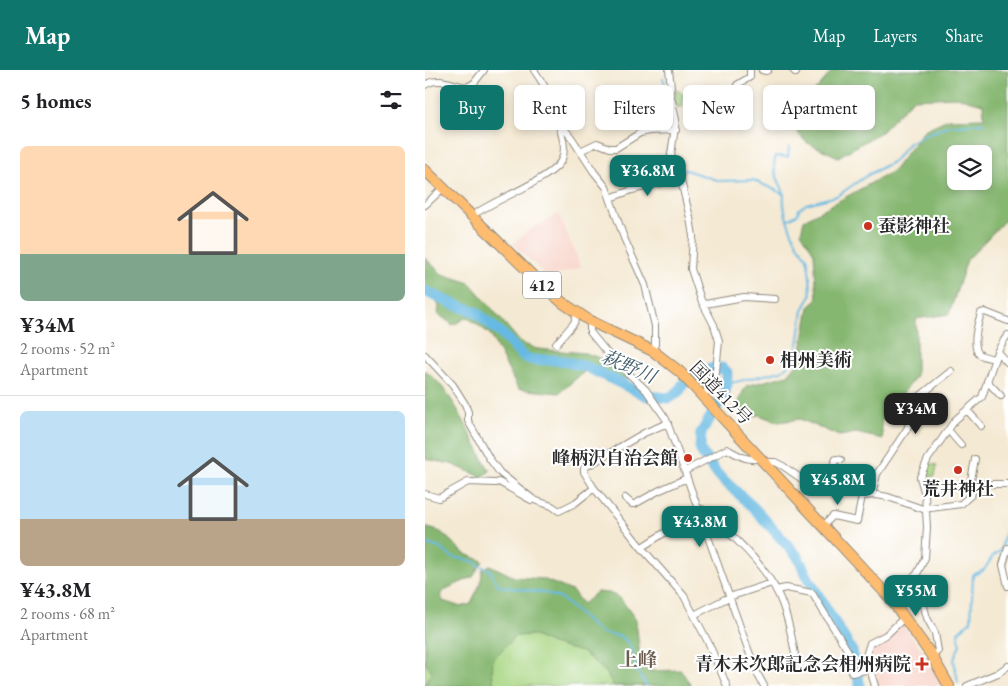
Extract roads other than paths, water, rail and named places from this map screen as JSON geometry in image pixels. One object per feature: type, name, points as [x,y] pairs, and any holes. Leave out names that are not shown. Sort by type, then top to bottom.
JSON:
[{"type":"highway","name":"国道412号","points":[[427,175],[443,188],[538,281],[577,313],[653,351],[680,372],[890,598],[932,656],[949,686]]},
{"type":"street","points":[[425,85],[435,80],[441,80],[467,87],[474,83],[484,70]]},
{"type":"street","points":[[534,70],[544,85]]},
{"type":"street","points":[[669,70],[671,85]]},
{"type":"street","points":[[737,85],[750,77],[749,70]]},
{"type":"street","points":[[762,70],[766,72],[768,70]]},
{"type":"street","points":[[673,106],[676,120],[673,130],[671,155],[678,172],[693,236],[691,268],[701,300],[705,304],[719,341],[716,376],[706,399]]},
{"type":"street","points":[[472,216],[558,166],[563,158],[564,150],[561,130],[566,131],[606,187],[611,198],[614,214],[648,294],[655,326],[653,351]]},
{"type":"street","points":[[580,151],[597,143],[610,148],[616,148],[640,133],[673,130]]},
{"type":"street","points":[[611,198],[678,172]]},
{"type":"street","points":[[425,204],[443,188]]},
{"type":"street","points":[[705,304],[743,297],[775,299]]},
{"type":"street","points":[[1008,321],[985,312],[981,313],[975,333],[978,352],[981,355],[996,356],[1008,363]]},
{"type":"street","points":[[557,344],[563,339],[574,323],[577,313]]},
{"type":"street","points":[[590,321],[590,332],[608,354],[647,390],[668,423],[729,597],[757,673],[764,686]]},
{"type":"street","points":[[890,598],[917,574],[925,558],[926,508],[925,495],[919,477],[928,459],[955,420],[982,397],[996,356],[1008,335]]},
{"type":"street","points":[[425,356],[453,385],[465,404],[468,422],[495,466],[508,480],[535,500],[562,511],[594,488]]},
{"type":"street","points":[[872,495],[877,474],[907,429],[920,396],[951,370]]},
{"type":"street","points":[[987,381],[1001,396]]},
{"type":"street","points":[[967,410],[981,426]]},
{"type":"street","points":[[668,423],[644,433],[585,468],[584,472],[594,488],[684,596],[709,644],[727,686]]},
{"type":"street","points":[[948,430],[961,445]]},
{"type":"street","points":[[685,471],[727,449],[746,459],[775,462],[819,488],[836,489],[862,496],[888,497],[923,509],[961,504],[971,495],[976,484],[1008,484]]},
{"type":"street","points":[[826,488],[827,479],[836,459]]},
{"type":"street","points":[[969,497],[975,459]]},
{"type":"street","points":[[625,498],[632,504],[635,504],[687,478]]},
{"type":"street","points":[[425,494],[439,498],[468,482],[499,482],[527,499],[535,500]]},
{"type":"street","points":[[824,526],[833,516],[857,520],[862,496]]},
{"type":"street","points":[[642,547],[702,509],[736,539],[776,590],[788,619],[795,654]]},
{"type":"street","points":[[1008,548],[1003,565],[1008,586]]},
{"type":"street","points":[[909,581],[921,595],[927,618],[935,633],[937,651],[932,656]]},
{"type":"street","points":[[694,615],[729,597],[772,584]]},
{"type":"street","points":[[776,590],[786,588],[812,593],[848,651],[852,673],[869,669]]},
{"type":"street","points":[[875,686],[866,656],[870,643],[886,635],[905,617]]},
{"type":"street","points":[[967,686],[998,673],[1008,666]]},
{"type":"waterway","points":[[663,78],[666,85]]},
{"type":"waterway","points":[[789,219],[798,214],[799,209],[806,204],[837,196],[866,176],[894,161],[909,143],[925,135],[947,126],[983,123]]},
{"type":"waterway","points":[[670,141],[666,156],[673,165]]},
{"type":"waterway","points":[[784,193],[776,175],[774,161],[776,156],[788,157],[789,147]]},
{"type":"waterway","points":[[679,168],[720,181],[753,180],[784,194],[785,214],[798,245],[807,258],[811,294],[804,309],[796,352],[788,366],[781,371],[727,384]]},
{"type":"waterway","name":"萩野川","points":[[425,291],[476,312],[503,335],[522,356],[532,360],[559,360],[587,367],[647,396],[669,398],[680,390],[683,384],[692,377],[709,369],[722,368],[727,372],[727,384],[724,395],[701,433],[700,448],[718,475],[753,507],[798,557],[809,580],[852,651],[860,686]]},
{"type":"waterway","points":[[958,682],[954,660],[960,644],[958,632],[971,621],[973,575],[984,570],[993,556],[1001,550],[1008,517]]},
{"type":"waterway","points":[[425,543],[440,548],[452,557],[473,561],[490,570],[495,581],[500,586],[546,593],[562,599],[598,631],[621,637],[631,648],[638,672],[647,686]]},
{"type":"place","name":"蚕影神社","points":[[868,226]]},
{"type":"place","name":"相州美術","points":[[770,360]]},
{"type":"place","name":"峰柄沢自治会館","points":[[688,458]]},
{"type":"place","name":"荒井神社","points":[[958,470]]},
{"type":"place","name":"青木末次郎記念会相州病院","points":[[922,664]]},
{"type":"district","name":"上峰","points":[[638,659]]}]
